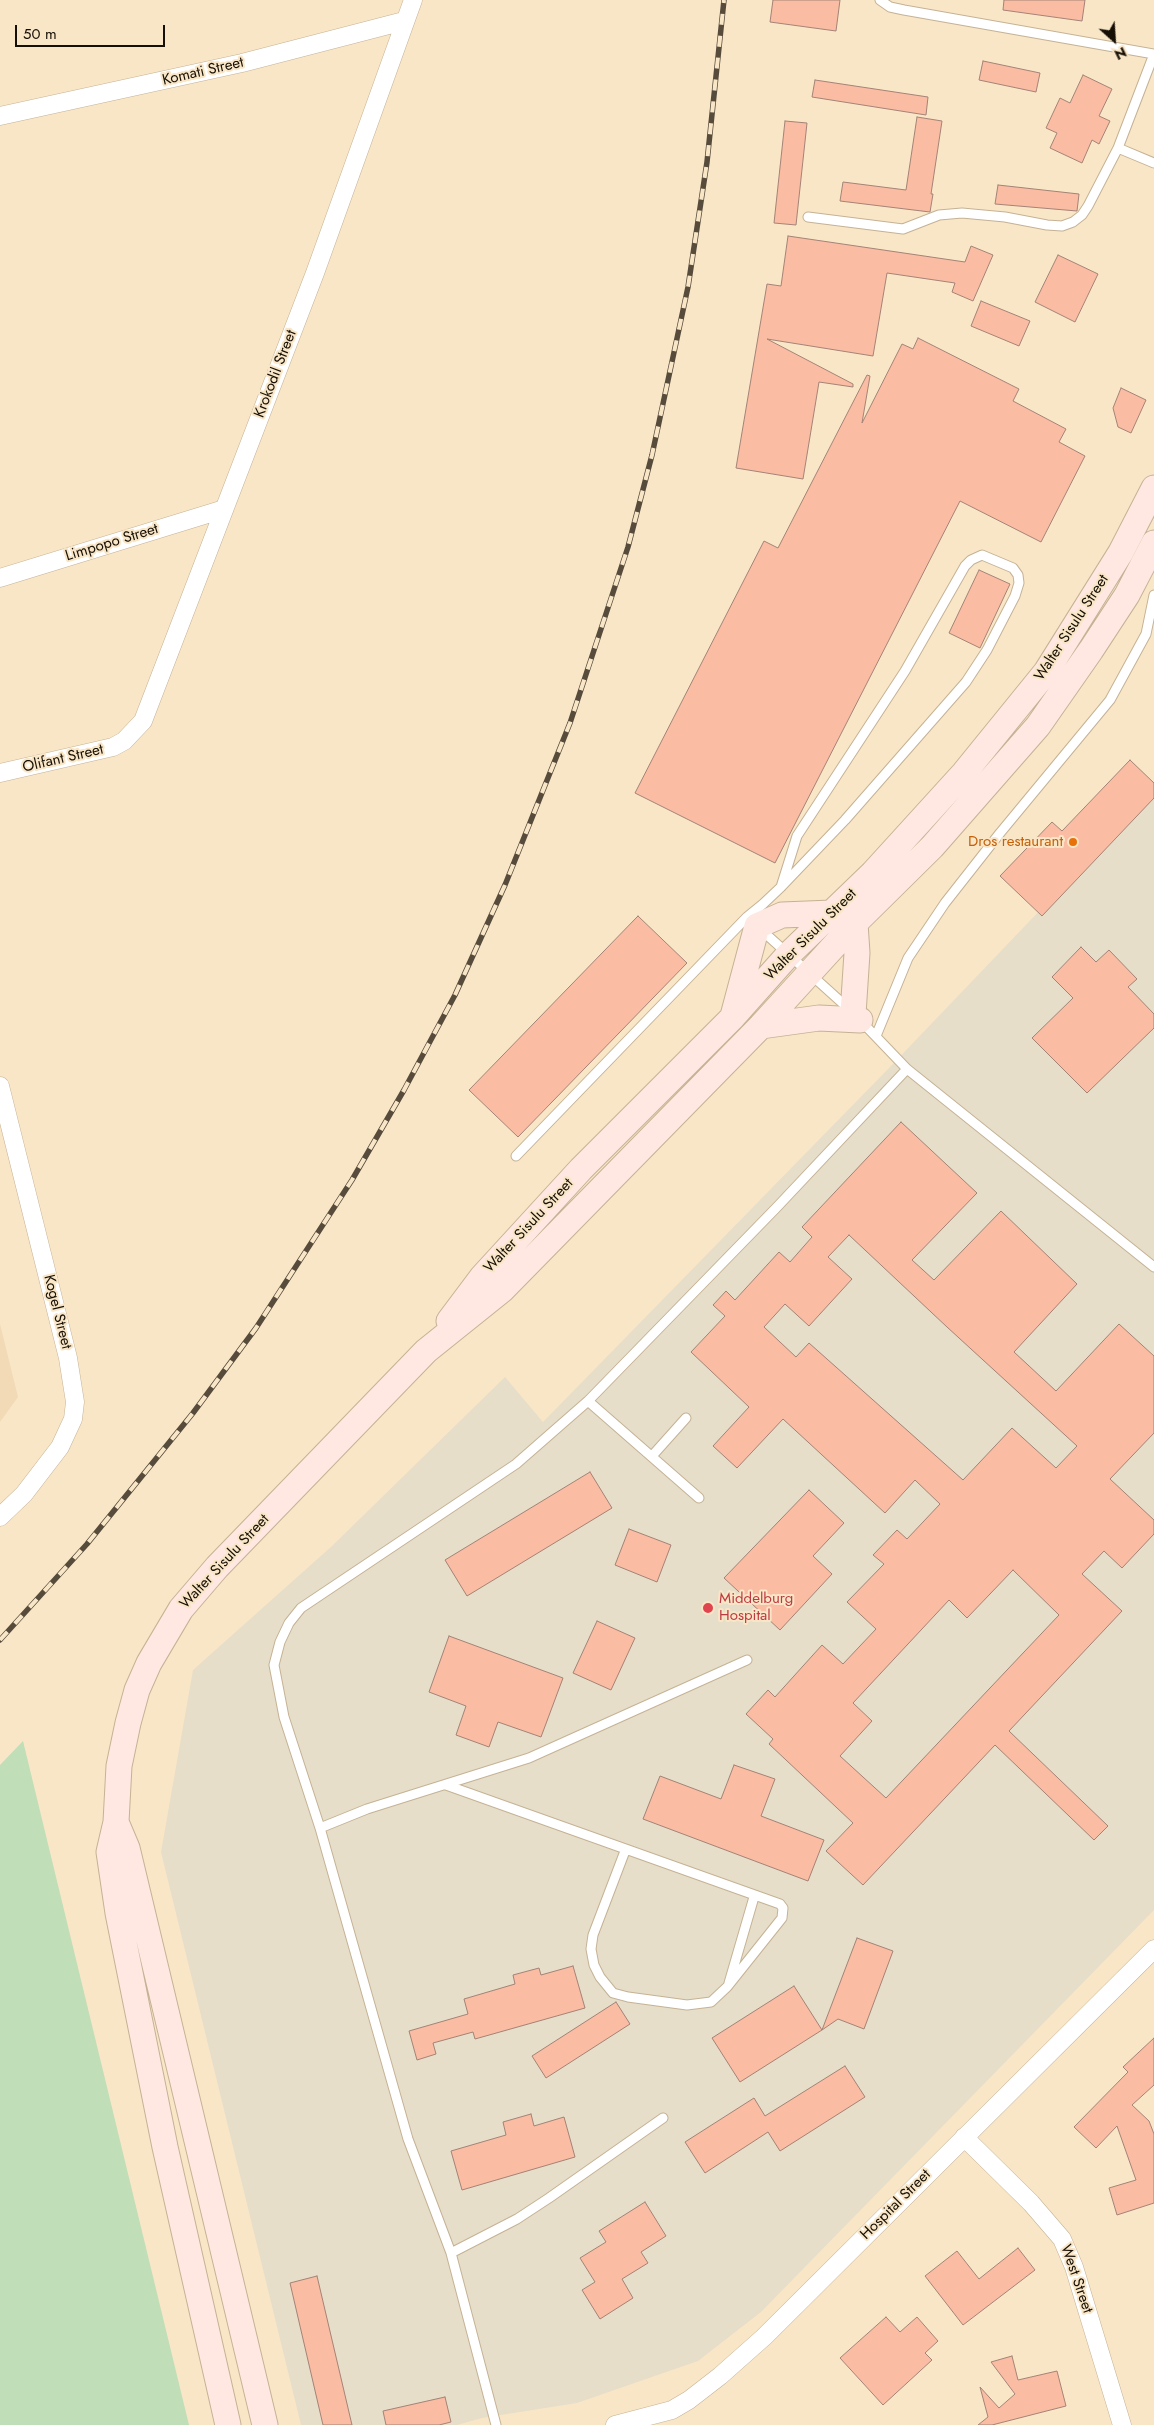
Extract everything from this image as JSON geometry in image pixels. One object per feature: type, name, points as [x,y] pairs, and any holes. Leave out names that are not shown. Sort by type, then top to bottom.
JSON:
[{"type":"main road","name":"Walter Sisulu Street","points":[[116,1822],[119,1766],[138,1690],[149,1663],[181,1609],[218,1567],[426,1351],[482,1277],[581,1169],[732,1018],[790,954],[873,873],[964,774],[1046,672],[1121,552],[1154,488]]},
{"type":"main road","name":"Walter Sisulu Street","points":[[426,1351],[502,1290],[761,1026],[855,923],[932,847],[1038,726],[1127,595],[1154,543]]},
{"type":"main road","points":[[732,1018],[752,921],[782,916],[832,913]]},
{"type":"main road","points":[[761,1026],[819,1018],[863,1023],[855,923]]},
{"type":"main road","points":[[116,1822],[109,1852],[118,1913],[165,2147],[228,2425]]},
{"type":"main road","points":[[116,1822],[126,1848],[265,2425]]},
{"type":"street","name":"Krokodil Street","points":[[124,741],[135,732],[146,714],[315,273],[413,0]]},
{"type":"street","name":"Komati Street","points":[[0,116],[242,63],[404,21]]},
{"type":"street","name":"Limpopo Street","points":[[0,578],[224,509]]},
{"type":"street","name":"Olifant Street","points":[[0,773],[113,747],[124,741]]},
{"type":"street","name":"Kogel Street","points":[[0,1086],[68,1358],[76,1402],[73,1419],[60,1447],[24,1494],[0,1516]]},
{"type":"street","name":"Hospital Street","points":[[615,2425],[672,2410],[689,2400],[720,2376],[764,2337],[1154,1949]]},
{"type":"street","name":"West Street","points":[[964,2138],[1031,2203],[1062,2239],[1074,2267],[1122,2425]]},
{"type":"lane","points":[[808,217],[903,229],[939,215],[962,213],[1005,217],[1062,226],[1073,222],[1082,215],[1118,148],[1154,54],[904,10],[890,6],[880,0]]},
{"type":"lane","points":[[1118,148],[1154,163]]},
{"type":"lane","points":[[516,1156],[752,921],[781,887],[845,820],[966,682],[987,650],[1015,596],[1019,583],[1018,575],[1013,568],[982,555],[971,560],[965,566],[905,671],[797,836],[781,887]]},
{"type":"lane","points":[[863,1023],[945,903],[1110,700],[1146,634],[1154,595]]},
{"type":"lane","points":[[752,921],[863,1023],[907,1069],[1154,1267]]},
{"type":"lane","points":[[496,2425],[451,2253],[408,2139],[320,1828],[284,1717],[274,1665],[280,1642],[301,1608],[323,1591],[396,1546],[516,1464],[588,1401],[777,1207],[907,1069]]},
{"type":"lane","points":[[588,1401],[698,1498]]},
{"type":"lane","points":[[652,1456],[686,1418]]},
{"type":"lane","points":[[320,1828],[367,1810],[529,1758],[747,1660]]},
{"type":"lane","points":[[446,1785],[754,1897],[780,1904],[783,1913],[773,1930],[727,1988],[711,2002],[699,2005],[628,1997],[613,1993],[607,1987],[594,1965],[591,1949],[592,1942],[625,1851]]},
{"type":"lane","points":[[727,1988],[754,1897]]},
{"type":"lane","points":[[451,2253],[533,2209],[663,2118]]},
{"type":"shaded area","name":"Middelburg Hospital","points":[[1154,791],[1154,1910],[761,2312],[698,2361],[577,2403],[482,2418],[457,2425],[301,2425],[161,1852],[193,1670],[332,1546],[505,1377],[543,1422],[890,1067]]},
{"type":"shaded area","points":[[0,1324],[18,1397],[0,1422]]},
{"type":"green space","points":[[23,1741],[189,2425],[0,2425],[0,1765]]},
{"type":"building","points":[[773,0],[840,0],[836,31],[770,22]]},
{"type":"building","points":[[1004,0],[1085,0],[1082,21],[1003,10]]},
{"type":"building","points":[[983,61],[1040,73],[1036,92],[979,80]]},
{"type":"building","points":[[1083,75],[1112,89],[1099,116],[1110,121],[1099,144],[1092,140],[1082,163],[1050,148],[1057,133],[1046,128],[1060,98],[1070,103]]},
{"type":"building","points":[[815,80],[928,97],[926,115],[812,97]]},
{"type":"building","points":[[917,117],[942,121],[930,212],[840,201],[843,182],[906,190]]},
{"type":"building","points":[[785,121],[807,123],[796,225],[774,223]]},
{"type":"building","points":[[998,185],[1079,194],[1077,211],[995,204]]},
{"type":"building","points":[[788,236],[965,262],[971,246],[993,255],[973,301],[952,292],[955,283],[887,273],[873,356],[767,339],[853,384],[853,387],[819,382],[803,479],[736,468],[767,284],[781,286]]},
{"type":"building","points":[[1058,255],[1098,274],[1075,322],[1035,302]]},
{"type":"building","points":[[981,301],[1030,321],[1019,346],[971,326]]},
{"type":"building","points":[[918,338],[1019,389],[1013,401],[1066,429],[1059,442],[1085,456],[1041,542],[960,501],[775,863],[635,793],[764,541],[778,548],[867,375],[870,376],[862,423],[902,344],[913,349]]},
{"type":"building","points":[[1121,388],[1146,400],[1131,433],[1118,427],[1113,408]]},
{"type":"building","points":[[979,570],[1010,584],[980,648],[949,633]]},
{"type":"building","points":[[1130,760],[1154,783],[1154,798],[1042,916],[1000,876],[1052,822],[1062,831]]},
{"type":"building","points":[[638,916],[687,963],[518,1137],[469,1090]]},
{"type":"building","points":[[1081,947],[1096,962],[1109,950],[1137,979],[1128,987],[1154,1014],[1154,1028],[1087,1093],[1032,1038],[1073,998],[1052,977]]},
{"type":"building","points":[[901,1122],[977,1193],[912,1260],[934,1280],[1001,1211],[1077,1284],[1014,1352],[1056,1391],[1119,1324],[1154,1356],[1154,1433],[1110,1479],[1154,1520],[1154,1534],[1122,1568],[1104,1551],[1082,1574],[1122,1611],[1009,1731],[1108,1826],[1094,1840],[995,1745],[863,1885],[826,1851],[853,1823],[769,1744],[773,1739],[746,1714],[768,1690],[775,1697],[822,1645],[843,1664],[876,1629],[847,1602],[884,1564],[873,1555],[897,1530],[907,1539],[940,1504],[915,1480],[885,1513],[783,1419],[737,1468],[713,1446],[749,1407],[691,1352],[725,1316],[713,1305],[726,1291],[735,1300],[779,1252],[790,1262],[812,1237],[802,1227]],"holes":[[[849,1235],[1077,1446],[1056,1468],[1012,1428],[963,1480],[809,1343],[796,1357],[764,1327],[785,1304],[809,1326],[852,1279],[828,1257]],[[1013,1570],[1059,1615],[886,1798],[840,1756],[872,1721],[853,1703],[949,1600],[967,1618]]]},
{"type":"building","points":[[590,1472],[612,1508],[467,1596],[445,1560]]},
{"type":"building","points":[[809,1490],[844,1523],[813,1556],[832,1574],[780,1630],[724,1578]]},
{"type":"building","points":[[629,1529],[671,1545],[657,1582],[615,1565]]},
{"type":"building","points":[[597,1621],[635,1638],[611,1690],[573,1673]]},
{"type":"building","points":[[449,1636],[563,1678],[541,1737],[498,1722],[489,1747],[456,1735],[466,1706],[429,1692]]},
{"type":"building","points":[[734,1765],[775,1779],[761,1816],[824,1840],[808,1881],[643,1819],[660,1776],[721,1799]]},
{"type":"building","points":[[857,1938],[893,1951],[864,2029],[838,2019],[822,2030]]},
{"type":"building","points":[[573,1966],[585,2008],[475,2039],[473,2032],[433,2043],[436,2054],[417,2060],[409,2031],[468,2014],[464,1999],[515,1984],[513,1975],[539,1968],[541,1975]]},
{"type":"building","points":[[794,1986],[822,2030],[740,2082],[712,2038]]},
{"type":"building","points":[[616,2002],[630,2024],[546,2078],[532,2056]]},
{"type":"building","points":[[1154,2038],[1154,2085],[1132,2105],[1149,2121],[1154,2134],[1154,2203],[1117,2215],[1109,2188],[1136,2180],[1117,2126],[1096,2148],[1074,2127],[1128,2072],[1123,2067]]},
{"type":"building","points":[[845,2066],[865,2097],[780,2151],[768,2132],[705,2173],[685,2142],[754,2098],[765,2116]]},
{"type":"building","points":[[531,2114],[534,2126],[564,2117],[575,2157],[462,2190],[451,2151],[506,2135],[503,2122]]},
{"type":"building","points":[[645,2202],[666,2236],[641,2252],[648,2263],[622,2279],[633,2298],[600,2319],[582,2290],[595,2282],[580,2258],[606,2242],[599,2231]]},
{"type":"building","points":[[1018,2248],[1035,2270],[963,2325],[925,2276],[957,2251],[979,2279]]},
{"type":"building","points":[[317,2276],[352,2425],[323,2425],[290,2283]]},
{"type":"building","points":[[886,2317],[900,2332],[917,2317],[938,2341],[925,2353],[932,2360],[883,2405],[840,2358]]},
{"type":"building","points":[[1012,2356],[1018,2380],[1057,2371],[1066,2406],[992,2425],[978,2425],[988,2417],[980,2387],[999,2408],[1015,2394],[991,2362]]},
{"type":"building","points":[[445,2397],[451,2422],[439,2425],[386,2425],[383,2411]]},
{"type":"railway","points":[[0,1640],[87,1544],[193,1413],[256,1328],[352,1180],[404,1090],[455,995],[505,885],[570,723],[628,547],[652,455],[688,287],[707,162],[724,0]]},
{"type":"place","name":"Dros restaurant","points":[[1073,842]]},
{"type":"place","name":"Middelburg Hospital","points":[[708,1608]]}]
